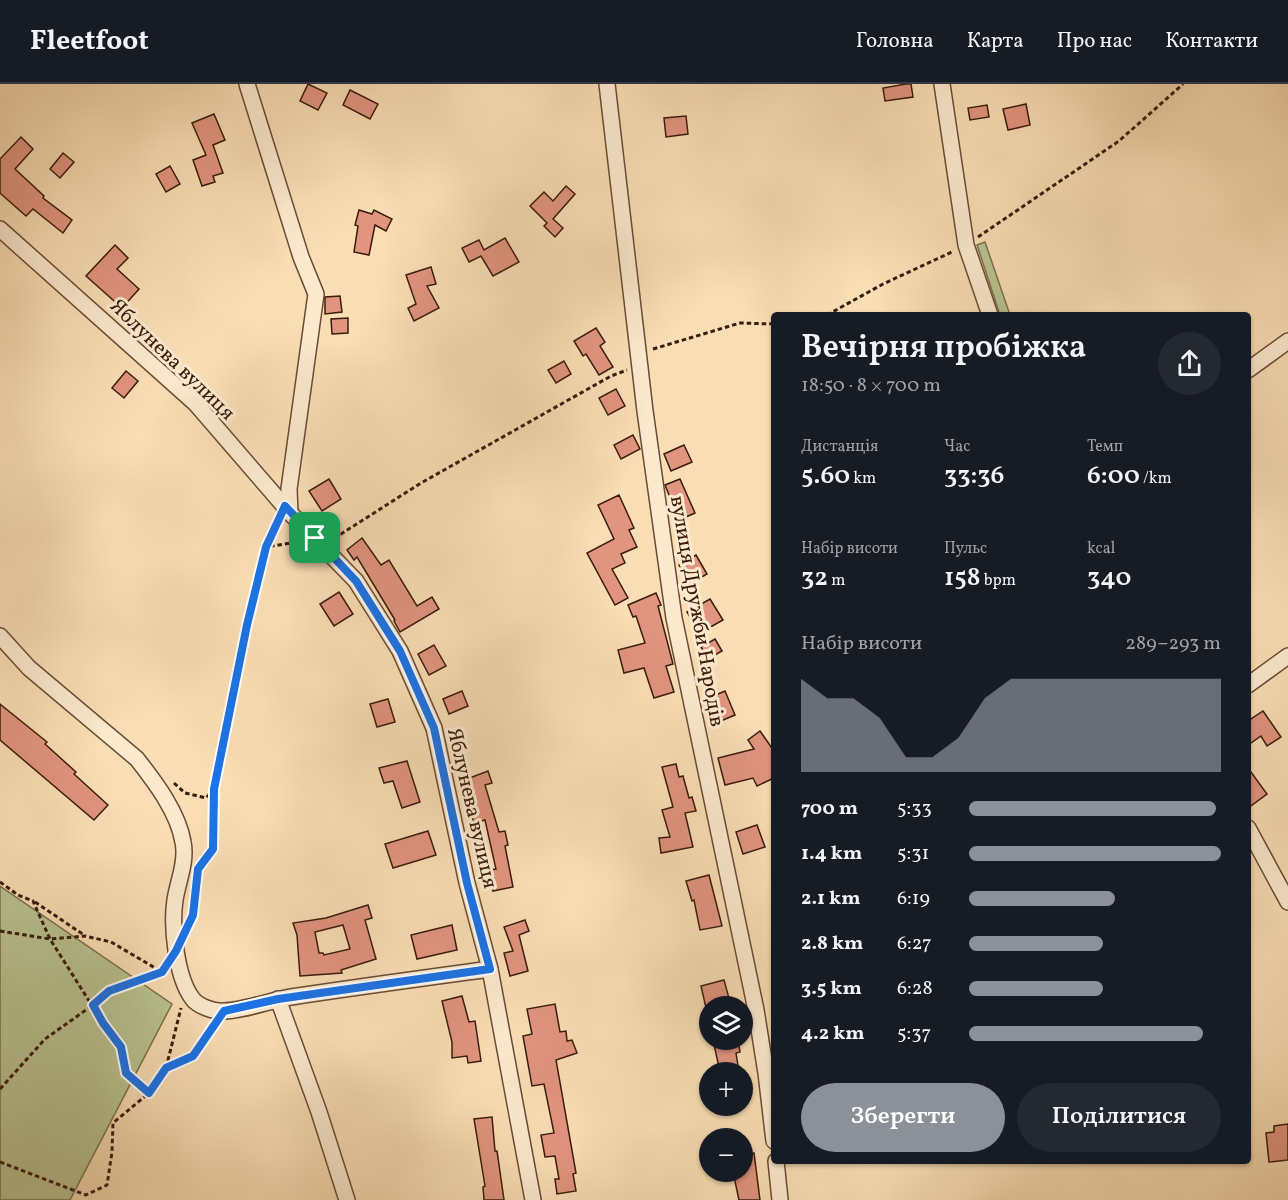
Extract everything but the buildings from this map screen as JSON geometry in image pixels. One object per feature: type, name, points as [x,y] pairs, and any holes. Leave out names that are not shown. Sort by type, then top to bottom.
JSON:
[{"type":"street","points":[[247,84],[301,257],[316,294],[287,509]]},
{"type":"street","name":"вулиця Дружби Народів","points":[[608,84],[640,365],[674,618],[770,1070],[771,1088]]},
{"type":"street","points":[[942,84],[966,245],[989,312]]},
{"type":"street","name":"Яблунева вулиця","points":[[0,229],[196,404],[287,509],[356,581],[400,651],[434,728],[467,883],[490,969],[533,1200]]},
{"type":"street","points":[[1251,368],[1288,341]]},
{"type":"street","points":[[0,636],[29,668],[118,742],[149,774],[172,812],[183,840],[185,854],[175,903],[176,951],[186,988],[193,1000],[205,1007],[224,1011],[278,999],[490,969]]},
{"type":"street","points":[[1251,683],[1288,657]]},
{"type":"street","points":[[1251,834],[1288,902]]},
{"type":"street","points":[[278,999],[319,1112],[347,1200]]},
{"type":"street","points":[[776,1164],[780,1200]]},
{"type":"path","points":[[833,312],[884,284],[966,245],[1119,141],[1183,84]]},
{"type":"path","points":[[639,349],[658,349],[740,323],[771,324]]},
{"type":"path","points":[[266,547],[341,534],[441,471],[611,376],[640,365]]},
{"type":"path","points":[[189,924],[193,915],[198,869],[213,849],[214,789],[247,625],[266,547],[287,509]]},
{"type":"path","points":[[149,774],[169,779],[185,793],[206,798],[214,789]]},
{"type":"path","points":[[0,882],[85,936]]},
{"type":"path","points":[[33,901],[50,939],[103,1023],[121,1047],[126,1073],[149,1093]]},
{"type":"path","points":[[0,931],[50,939],[85,936],[111,942],[162,972],[177,976],[186,988],[166,1068],[149,1093],[113,1123],[112,1152],[106,1185],[86,1195],[0,1162]]},
{"type":"path","points":[[0,1089],[45,1039],[109,991],[162,972],[176,951]]},
{"type":"path","points":[[166,1068],[193,1056],[224,1011]]},
{"type":"green space","points":[[985,242],[1009,312],[999,312],[977,245]]},
{"type":"green space","points":[[0,886],[172,1004],[70,1200],[0,1200]]},
{"type":"route","points":[[285,506],[315,538],[356,581],[400,651],[434,728],[467,883],[490,969],[278,999],[224,1011],[193,1056],[166,1068],[149,1093],[126,1073],[121,1047],[93,1005],[109,991],[162,972],[176,951],[193,915],[198,869],[213,849],[214,789],[247,625],[266,547],[285,506]]}]
